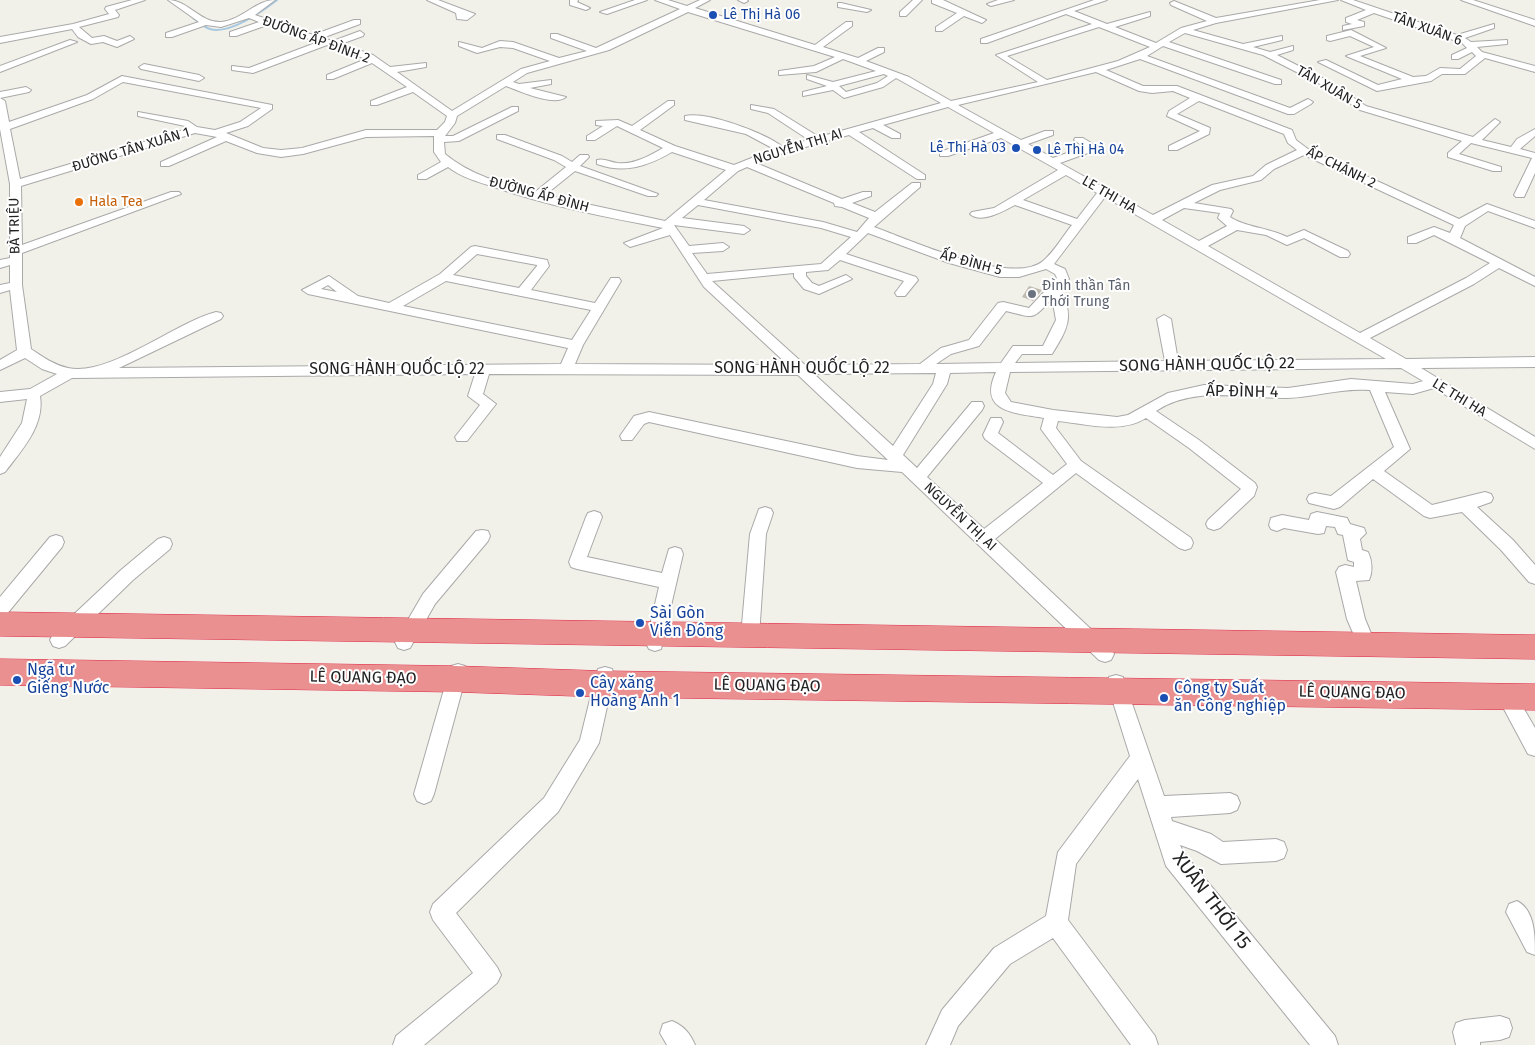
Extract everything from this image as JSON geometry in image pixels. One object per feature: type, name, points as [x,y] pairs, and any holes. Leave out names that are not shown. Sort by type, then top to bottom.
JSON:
[{"type":"highway","name":"LÊ QUANG ĐẠO","points":[[0,624],[67,632]]},
{"type":"highway","name":"LÊ QUANG ĐẠO","points":[[0,638],[67,632],[656,639],[1108,666],[1535,684]]},
{"type":"highway","name":"LÊ QUANG ĐẠO","points":[[656,639],[750,636],[1108,666],[1506,696],[1535,696]]},
{"type":"highway","name":"LÊ QUANG ĐẠO","points":[[1108,666],[1366,643],[1535,647]]},
{"type":"highway","name":"LÊ QUANG ĐẠO","points":[[0,660],[605,678],[1108,666],[1535,660]]},
{"type":"highway","name":"LÊ QUANG ĐẠO","points":[[0,672],[457,673]]},
{"type":"street","points":[[0,40],[74,26],[115,15],[109,9],[141,0]]},
{"type":"street","points":[[172,0],[202,23],[215,25],[252,17],[271,0]]},
{"type":"street","points":[[431,0],[462,13]]},
{"type":"street","points":[[574,0],[573,3],[586,8]]},
{"type":"street","points":[[604,12],[643,0]]},
{"type":"street","name":"LE THI HA","points":[[659,0],[859,61],[891,73],[1052,162],[1360,338],[1535,444]]},
{"type":"street","points":[[422,177],[448,163],[439,154],[437,148],[440,136],[450,123],[452,115],[524,72],[596,51],[628,38],[706,0]]},
{"type":"street","points":[[935,0],[982,20]]},
{"type":"street","points":[[991,4],[1010,0]]},
{"type":"street","points":[[1291,0],[1303,5]]},
{"type":"street","name":"NGUYỄN THỊ AI","points":[[1108,666],[984,539],[703,278],[684,250],[671,225],[694,201],[734,169],[782,150],[948,104],[1046,83],[1097,69],[1140,56],[1184,30],[1215,21],[1334,0]]},
{"type":"street","name":"TÂN XUÂN 6","points":[[1345,0],[1466,41],[1470,47],[1483,55],[1535,69]]},
{"type":"street","points":[[1465,0],[1535,23]]},
{"type":"street","points":[[984,40],[1099,1],[1113,9]]},
{"type":"street","points":[[903,14],[912,2]]},
{"type":"street","points":[[1174,3],[1215,21]]},
{"type":"street","points":[[841,5],[868,10]]},
{"type":"street","points":[[1346,28],[1361,24],[1349,20],[1374,10]]},
{"type":"street","points":[[1066,11],[1103,26],[1278,82]]},
{"type":"street","points":[[1514,17],[1535,12]]},
{"type":"street","points":[[939,29],[964,13]]},
{"type":"street","points":[[1046,83],[1000,55],[1147,14]]},
{"type":"street","name":"ĐƯỜNG ẤP ĐÌNH 2","points":[[252,17],[316,37],[373,59],[452,115]]},
{"type":"street","points":[[233,34],[269,21]]},
{"type":"street","points":[[316,37],[357,22]]},
{"type":"street","points":[[170,35],[202,23]]},
{"type":"street","points":[[817,48],[849,24]]},
{"type":"street","points":[[74,26],[81,35],[91,41],[104,39],[117,44],[130,39]]},
{"type":"street","points":[[1458,38],[1491,26]]},
{"type":"street","name":"TÂN XUÂN 5","points":[[1184,30],[1269,55],[1312,77],[1363,108],[1472,141],[1535,156]]},
{"type":"street","points":[[1296,69],[1382,48],[1351,33],[1330,38]]},
{"type":"street","points":[[235,68],[250,71],[360,34]]},
{"type":"street","points":[[554,36],[596,51]]},
{"type":"street","points":[[1243,47],[1279,38]]},
{"type":"street","points":[[0,69],[73,42]]},
{"type":"street","points":[[1455,57],[1470,47],[1504,42]]},
{"type":"street","points":[[462,44],[480,52],[506,44],[557,61]]},
{"type":"street","points":[[1269,55],[1290,48]]},
{"type":"street","points":[[859,61],[881,50]]},
{"type":"street","points":[[1347,98],[1377,88],[1412,80],[1428,79],[1440,71],[1462,72],[1483,55]]},
{"type":"street","points":[[782,73],[816,69],[843,56]]},
{"type":"street","points":[[1140,56],[1291,112],[1308,102]]},
{"type":"street","points":[[1352,56],[1412,80]]},
{"type":"street","points":[[330,77],[373,59]]},
{"type":"street","points":[[1323,62],[1377,88]]},
{"type":"street","points":[[5,128],[90,98],[144,67],[157,63]]},
{"type":"street","points":[[388,70],[423,65]]},
{"type":"street","points":[[144,67],[200,78]]},
{"type":"street","name":"ẤP CHÁNH 2","points":[[1097,69],[1142,90],[1156,92],[1174,88],[1288,132],[1292,141],[1304,151],[1460,224]]},
{"type":"street","points":[[1312,77],[1340,71]]},
{"type":"street","points":[[806,94],[891,73]]},
{"type":"street","points":[[818,102],[880,85],[891,73]]},
{"type":"street","points":[[810,77],[834,86],[844,95]]},
{"type":"street","points":[[122,79],[269,107],[244,124],[165,164]]},
{"type":"street","points":[[506,82],[544,96],[561,97]]},
{"type":"street","points":[[519,87],[548,82]]},
{"type":"street","points":[[374,103],[414,88]]},
{"type":"street","points":[[0,95],[26,90]]},
{"type":"street","points":[[1173,148],[1204,134],[1206,130],[1172,116],[1172,112],[1198,98]]},
{"type":"street","name":"BÀ TRIỆU","points":[[0,101],[15,184],[16,284],[24,350]]},
{"type":"street","points":[[633,130],[671,103]]},
{"type":"street","points":[[754,107],[771,111],[818,141]]},
{"type":"street","points":[[440,136],[454,139],[515,109]]},
{"type":"street","points":[[141,114],[188,124],[194,130]]},
{"type":"street","points":[[689,118],[741,128],[774,143],[782,150]]},
{"type":"street","points":[[1495,122],[1452,156],[1497,169]]},
{"type":"street","points":[[600,123],[615,123],[671,148],[734,169]]},
{"type":"street","points":[[591,138],[615,123]]},
{"type":"street","points":[[875,125],[896,136]]},
{"type":"street","name":"ĐƯỜNG TÂN XUÂN 1","points":[[15,184],[194,130],[209,130],[270,153],[312,150],[356,136],[381,133],[440,136]]},
{"type":"street","points":[[703,278],[824,268],[918,181],[850,131]]},
{"type":"street","points":[[1512,150],[1535,132]]},
{"type":"street","points":[[1020,144],[1050,133]]},
{"type":"street","points":[[944,154],[1002,134]]},
{"type":"street","points":[[501,137],[558,158],[573,167],[652,194]]},
{"type":"street","points":[[1052,162],[1092,148],[1079,140]]},
{"type":"street","points":[[601,162],[610,166],[630,166],[652,158],[671,148]]},
{"type":"street","points":[[1153,220],[1216,187],[1258,178],[1270,167],[1304,151]]},
{"type":"street","points":[[537,196],[584,157]]},
{"type":"street","points":[[1520,195],[1535,162]]},
{"type":"street","name":"ĐƯỜNG ẤP ĐÌNH","points":[[448,163],[472,176],[537,196],[671,225],[744,230]]},
{"type":"street","points":[[746,163],[839,204],[876,218]]},
{"type":"street","points":[[1353,174],[1365,165]]},
{"type":"street","points":[[976,214],[997,210],[1066,170]]},
{"type":"street","points":[[923,369],[928,361],[946,349],[974,343],[1003,306],[1032,313],[1063,278],[1061,272],[1047,264],[1103,192]]},
{"type":"street","points":[[0,264],[16,255],[175,194]]},
{"type":"street","points":[[839,204],[867,194]]},
{"type":"street","name":"ẤP ĐÌNH 5","points":[[694,201],[863,232],[1000,273],[1019,273],[1047,264]]},
{"type":"street","points":[[1014,201],[1078,223]]},
{"type":"street","points":[[1239,204],[1227,211],[1224,218],[1235,226],[1248,227],[1270,233],[1287,241],[1304,234],[1344,254]]},
{"type":"street","points":[[1184,205],[1227,211]]},
{"type":"street","points":[[1454,239],[1460,224],[1486,207],[1535,225]]},
{"type":"street","points":[[630,243],[671,225]]},
{"type":"street","points":[[1200,246],[1235,226]]},
{"type":"street","points":[[1412,240],[1434,231],[1500,262],[1535,282]]},
{"type":"street","points":[[684,250],[723,247]]},
{"type":"street","points":[[393,306],[444,277],[475,250],[543,263],[543,266],[522,293]]},
{"type":"street","points":[[838,255],[912,280],[900,293]]},
{"type":"street","points":[[1360,338],[1470,281],[1500,262]]},
{"type":"street","points":[[800,270],[800,277],[808,286],[819,290],[846,279]]},
{"type":"street","points":[[444,277],[599,308]]},
{"type":"street","points":[[566,369],[576,345],[615,281]]},
{"type":"street","points":[[0,289],[16,284]]},
{"type":"street","points":[[1004,367],[1018,350],[1047,351],[1064,322],[1064,309],[1054,288]]},
{"type":"street","points":[[352,298],[576,345]]},
{"type":"street","points":[[96,373],[216,316]]},
{"type":"street","points":[[1164,319],[1172,365]]},
{"type":"street","points":[[0,365],[16,358],[24,350],[48,366],[69,373]]},
{"type":"street","name":"SONG HÀNH QUỐC LỘ 22","points":[[69,373],[566,369],[800,370],[1535,362]]},
{"type":"street","name":"ẤP ĐÌNH 4","points":[[1004,367],[998,391],[1001,402],[1013,408],[1032,409],[1053,415],[1117,422],[1132,420],[1173,396],[1204,390],[1288,393],[1335,385],[1413,390],[1435,384]]},
{"type":"street","points":[[894,456],[940,384],[945,368]]},
{"type":"street","points":[[462,438],[489,404],[476,396],[483,370]]},
{"type":"street","points":[[0,397],[33,394],[69,373]]},
{"type":"street","points":[[1334,503],[1402,449],[1376,387]]},
{"type":"street","points":[[0,468],[17,444],[34,412],[33,394]]},
{"type":"street","points":[[627,436],[639,420],[649,417],[912,473],[977,406]]},
{"type":"street","points":[[1146,411],[1194,444],[1249,487],[1248,492],[1242,499],[1214,524]]},
{"type":"street","points":[[1053,415],[1048,429],[1076,465],[1185,543]]},
{"type":"street","points":[[996,422],[990,435],[1053,483]]},
{"type":"street","points":[[984,539],[1076,465]]},
{"type":"street","points":[[1373,471],[1430,512],[1465,505],[1484,498]]},
{"type":"street","points":[[1315,498],[1334,503]]},
{"type":"street","points":[[1334,503],[1334,521]]},
{"type":"street","points":[[1465,505],[1507,545],[1535,577]]},
{"type":"street","points":[[750,636],[758,534],[765,513]]},
{"type":"street","points":[[594,517],[577,562],[669,582]]},
{"type":"street","points":[[1277,525],[1277,522],[1282,522],[1318,528],[1317,518],[1341,522],[1344,529],[1355,532],[1354,555],[1362,557],[1363,575],[1345,572],[1356,619],[1366,643]]},
{"type":"street","points":[[407,635],[429,599],[482,536]]},
{"type":"street","points":[[0,610],[56,542]]},
{"type":"street","points":[[67,632],[127,575],[164,544]]},
{"type":"street","points":[[656,639],[675,554]]},
{"type":"street","name":"XUÂN THỚI 15","points":[[1108,666],[1174,858],[1326,1045]]},
{"type":"street","points":[[424,794],[457,673]]},
{"type":"street","points":[[405,1045],[489,975],[441,912],[550,805],[589,743],[605,678]]},
{"type":"street","points":[[1506,696],[1535,747]]},
{"type":"street","points":[[1141,758],[1066,860],[1056,923],[1146,1045]]},
{"type":"street","points":[[1158,807],[1230,803]]},
{"type":"street","points":[[1165,829],[1203,842],[1220,853],[1276,850]]},
{"type":"street","points":[[1517,912],[1535,944]]},
{"type":"street","points":[[938,1045],[950,1018],[1002,956],[1056,923]]},
{"type":"street","points":[[1468,1045],[1465,1032],[1500,1028]]},
{"type":"building","name":"Đình thần Tân Thới Trung","points":[[1029,286],[1042,290],[1033,301],[1022,297]]},
{"type":"waterway","points":[[191,16],[210,29],[227,29],[245,21],[277,0]]},
{"type":"place","name":"Lê Thị Hà 06","points":[[713,15]]},
{"type":"place","name":"Lê Thị Hà 03","points":[[1016,148]]},
{"type":"place","name":"Lê Thị Hà 04","points":[[1037,150]]},
{"type":"place","name":"Hala Tea","points":[[79,202]]},
{"type":"place","name":"Đình thần Tân Thới Trung","points":[[1032,294]]},
{"type":"place","name":"Sài Gòn Viễn Đông","points":[[640,623]]},
{"type":"place","name":"Ngã tư Giếng Nước","points":[[17,680]]},
{"type":"place","name":"Cây xăng Hoàng Anh 1","points":[[580,693]]},
{"type":"place","name":"Công ty Suất ăn Công nghiệp","points":[[1164,698]]}]
